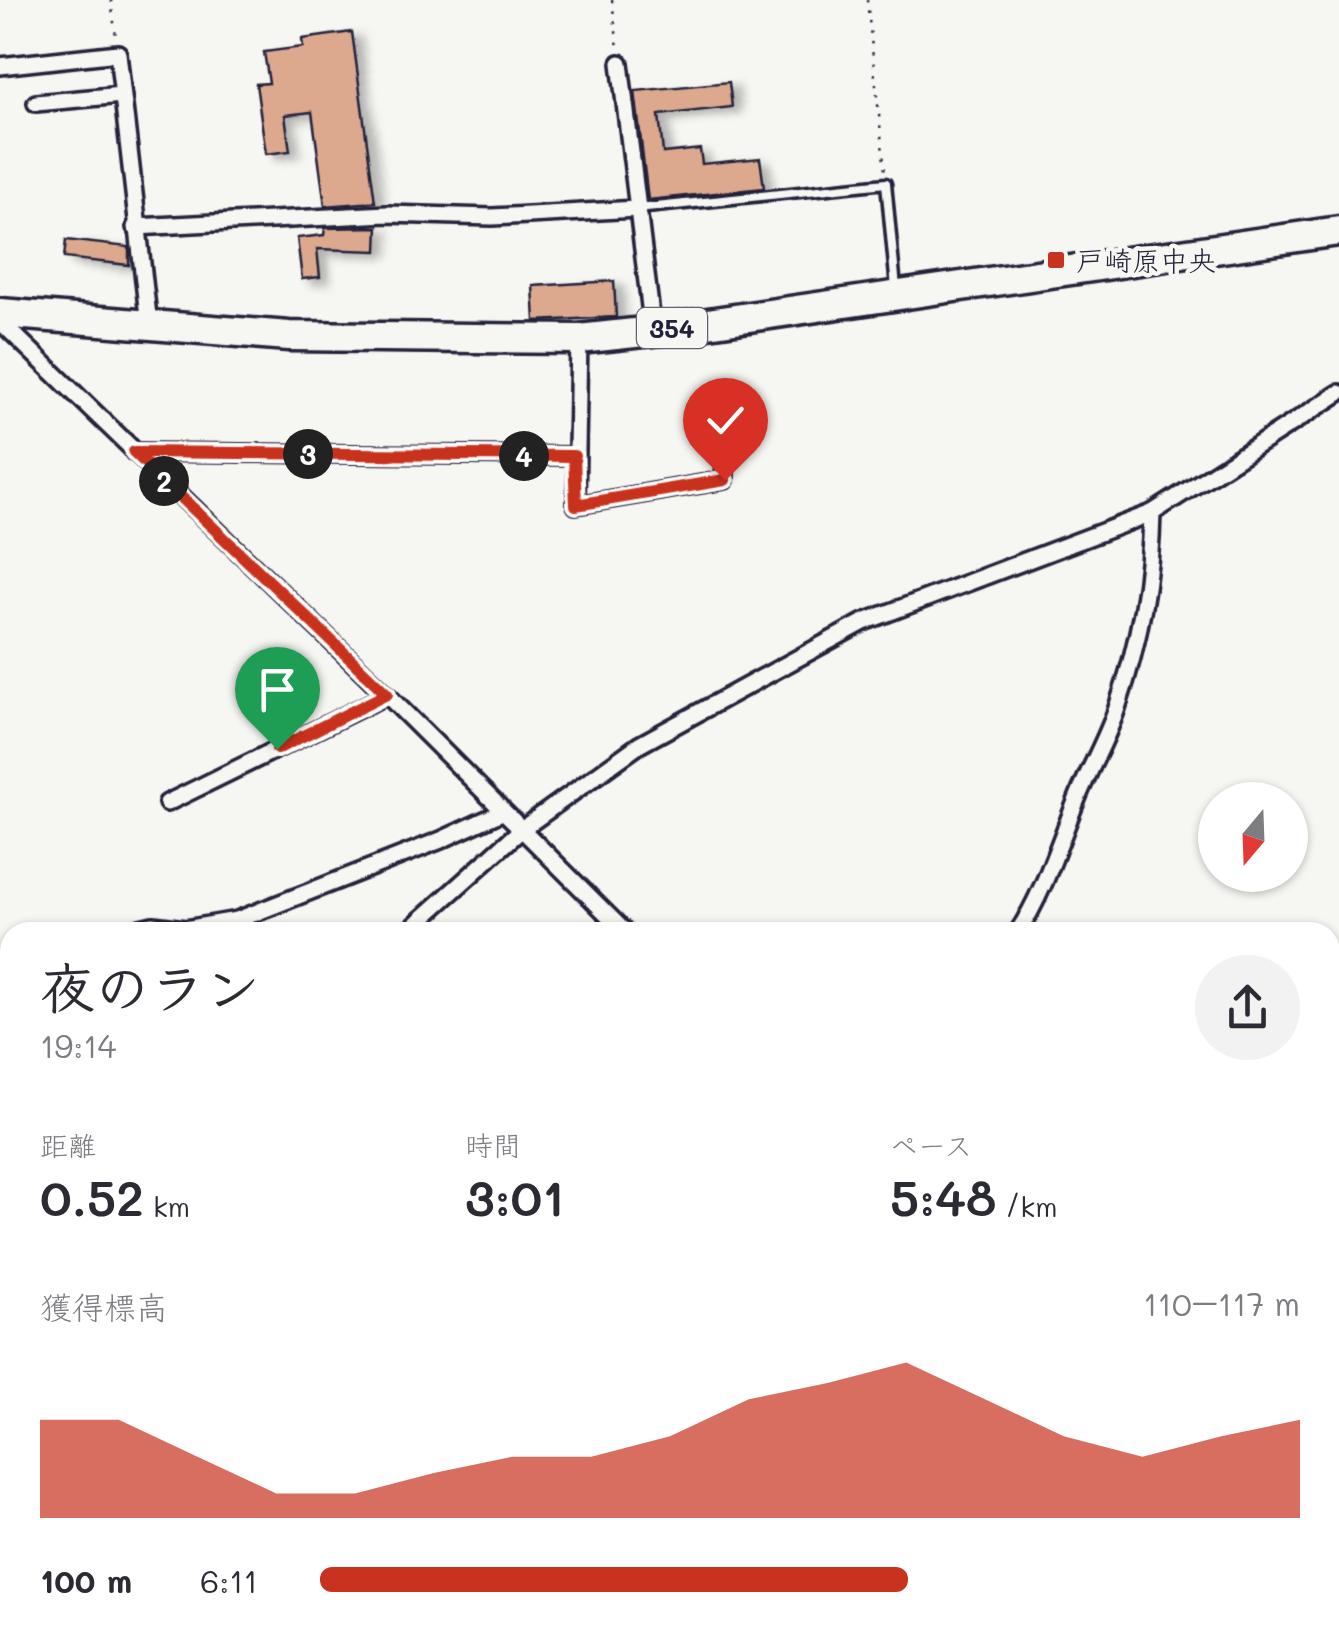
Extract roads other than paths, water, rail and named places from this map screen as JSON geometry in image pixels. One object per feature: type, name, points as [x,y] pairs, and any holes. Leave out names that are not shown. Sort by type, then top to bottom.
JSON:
[{"type":"highway","name":"354","points":[[0,313],[289,336],[579,339],[1339,231]]},
{"type":"street","points":[[0,66],[118,54],[149,325]]},
{"type":"street","points":[[620,64],[653,331]]},
{"type":"street","points":[[36,102],[122,96]]},
{"type":"street","points":[[135,227],[388,214],[492,217],[638,209]]},
{"type":"street","points":[[0,322],[387,694],[616,922]]},
{"type":"street","points":[[579,339],[576,505],[725,480],[723,412]]},
{"type":"street","points":[[418,922],[522,829],[639,745],[864,622],[1152,512],[1339,393]]},
{"type":"street","points":[[134,452],[574,456]]},
{"type":"street","points":[[1024,922],[1040,898],[1076,801],[1117,709],[1152,555],[1152,512]]},
{"type":"street","points":[[167,804],[387,694]]},
{"type":"street","points":[[224,922],[442,840],[502,812]]},
{"type":"lane","points":[[638,209],[886,183],[896,294]]},
{"type":"place","name":"戸崎原中央","points":[[1056,260]]}]
